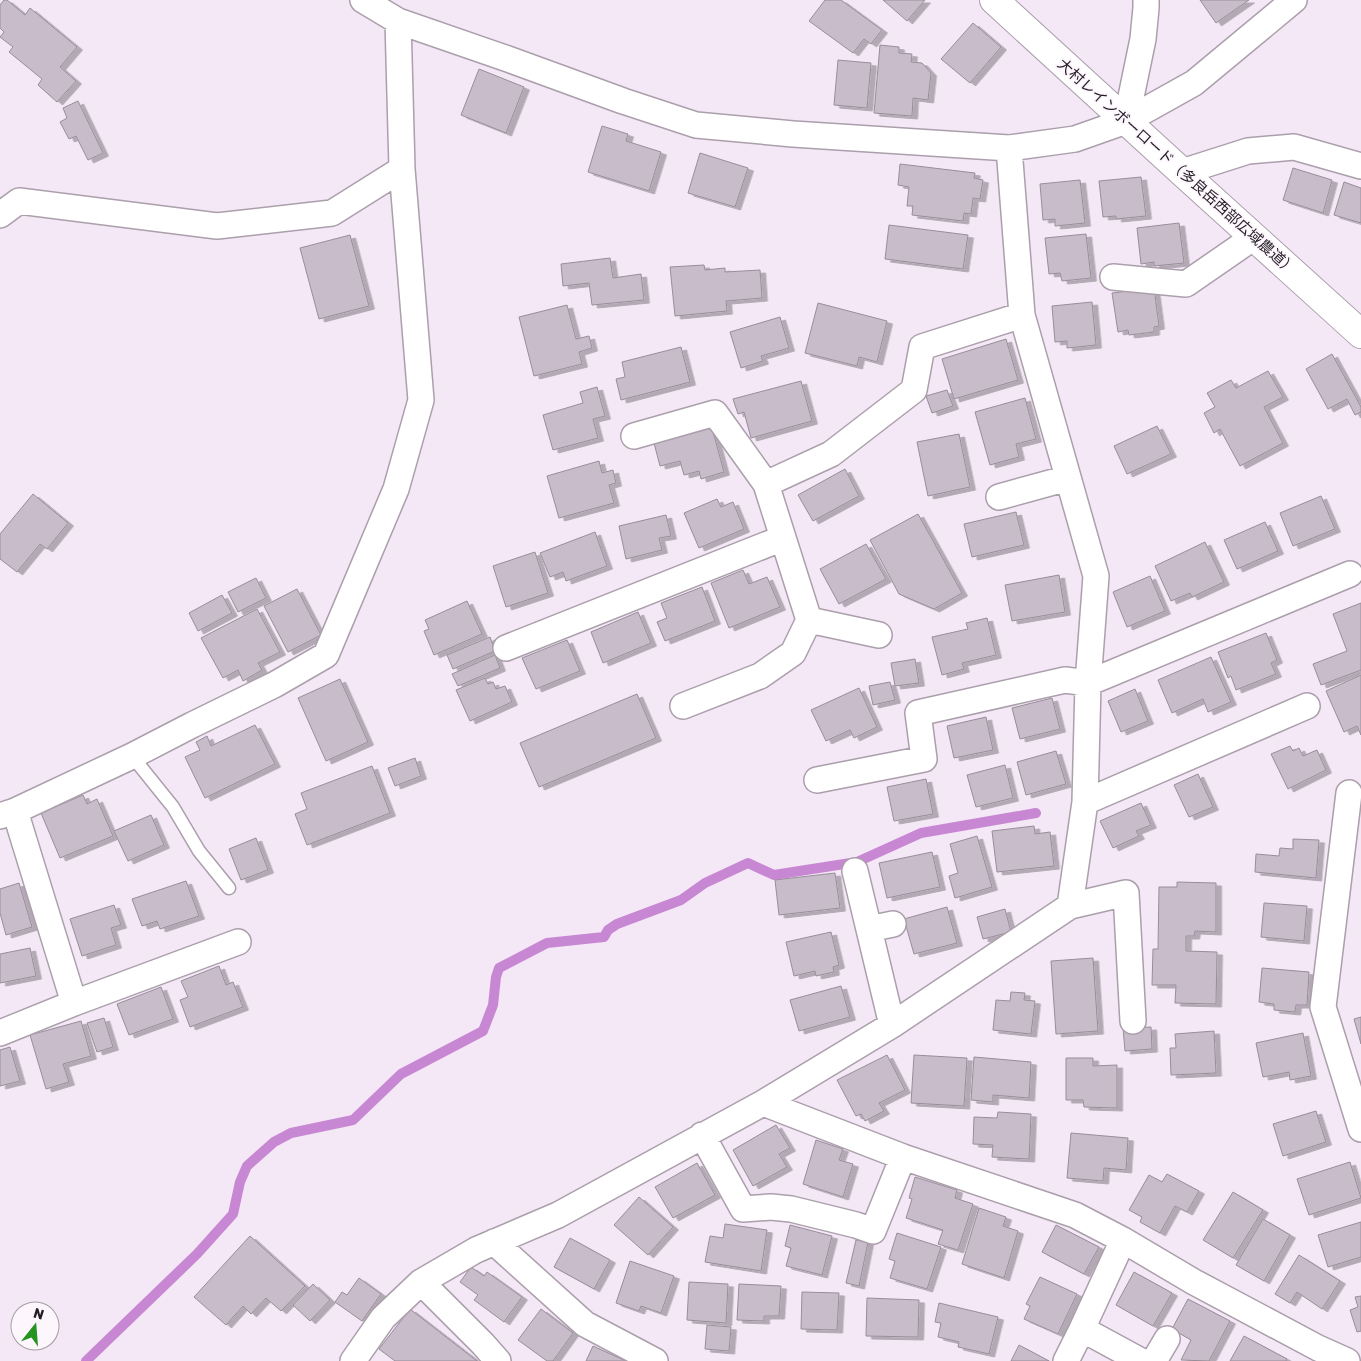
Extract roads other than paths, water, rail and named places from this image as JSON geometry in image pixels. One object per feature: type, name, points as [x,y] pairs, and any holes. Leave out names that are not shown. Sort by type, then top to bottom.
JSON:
[{"type":"street","points":[[363,0],[398,21],[696,125],[793,134],[1009,148],[1075,139],[1126,121],[1194,83],[1294,0]]},
{"type":"street","name":"大村レインボーロード（多良岳西部広域農道）","points":[[994,0],[1361,334]]},
{"type":"street","points":[[1126,121],[1150,3]]},
{"type":"street","points":[[74,1003],[8,814],[132,756],[274,685],[326,655],[396,489],[421,400],[402,170],[398,21]]},
{"type":"street","points":[[1182,172],[1248,151],[1294,147],[1361,166]]},
{"type":"street","points":[[1009,148],[1022,315],[1096,576],[1088,683],[1085,802],[1070,906]]},
{"type":"street","points":[[0,215],[19,201],[217,226],[332,213],[402,170]]},
{"type":"street","points":[[1113,277],[1186,284],[1254,237]]},
{"type":"street","points":[[766,484],[831,454],[914,390],[922,347],[1022,315]]},
{"type":"street","points":[[634,436],[715,413],[766,484],[809,620],[793,653],[760,676],[683,706]]},
{"type":"street","points":[[999,497],[1068,478]]},
{"type":"street","points":[[506,648],[783,538]]},
{"type":"street","points":[[817,780],[924,759],[918,713],[1065,680],[1088,683],[1350,574]]},
{"type":"street","points":[[809,620],[879,634]]},
{"type":"street","points":[[1085,802],[1307,706]]},
{"type":"street","points":[[1348,789],[1323,1007],[1361,1129]]},
{"type":"street","points":[[855,871],[881,926],[892,1025]]},
{"type":"street","points":[[353,1361],[383,1318],[421,1282],[476,1250],[558,1215],[763,1103],[892,1025],[1070,906],[1126,893],[1133,1021]]},
{"type":"street","points":[[0,1033],[74,1003],[238,942]]},
{"type":"street","points":[[763,1103],[903,1157],[1075,1215],[1123,1240],[1315,1355],[1347,1361]]},
{"type":"street","points":[[702,1136],[743,1209],[771,1207],[791,1209],[873,1230],[903,1157]]},
{"type":"street","points":[[1066,1361],[1123,1240]]},
{"type":"street","points":[[494,1242],[585,1324],[655,1361]]},
{"type":"street","points":[[421,1282],[498,1361]]},
{"type":"street","points":[[1082,1329],[1141,1361]]},
{"type":"street","points":[[1154,1361],[1166,1339]]},
{"type":"lane","points":[[132,756],[172,807],[199,851],[229,888]]},
{"type":"waterway","points":[[86,1361],[197,1254],[233,1214],[240,1182],[247,1166],[274,1142],[291,1133],[353,1120],[401,1074],[483,1031],[493,1005],[496,977],[499,968],[547,943],[604,937],[608,930],[617,924],[681,900],[705,883],[748,863],[774,875],[857,862],[921,833],[1036,813]]}]
